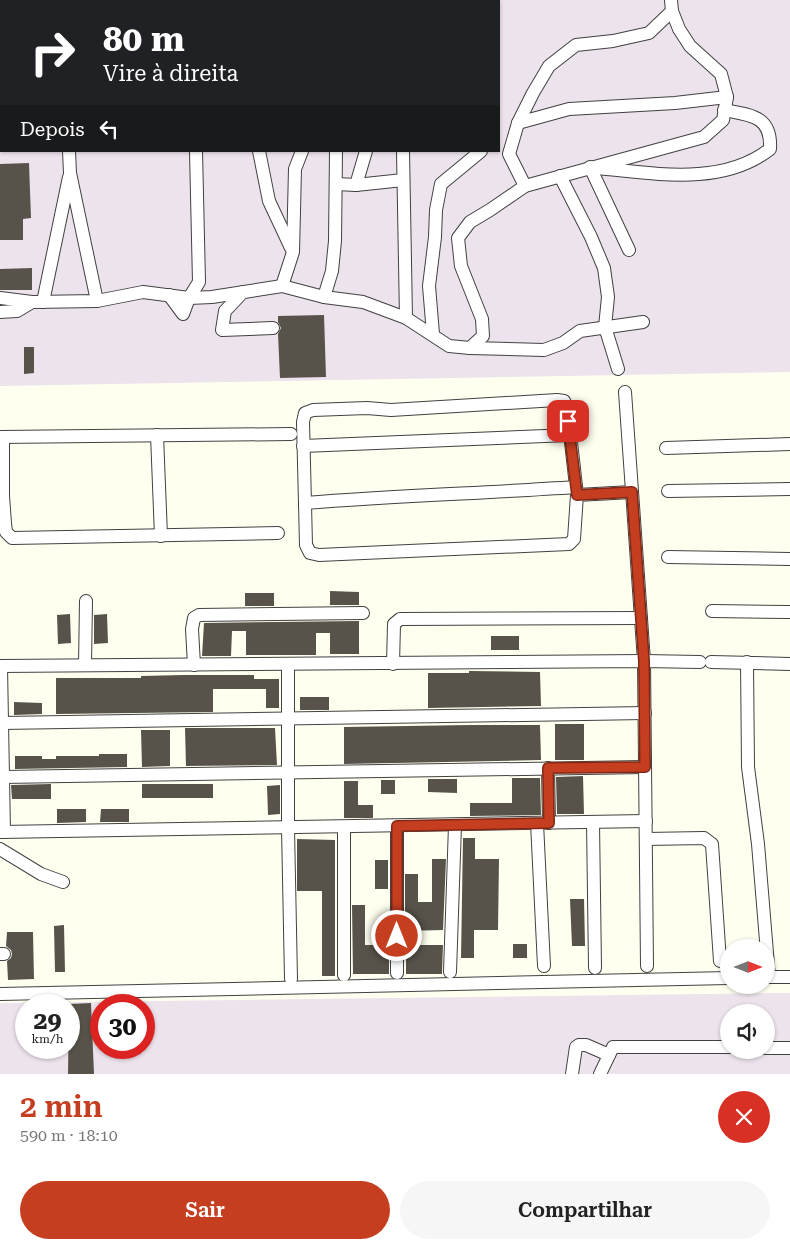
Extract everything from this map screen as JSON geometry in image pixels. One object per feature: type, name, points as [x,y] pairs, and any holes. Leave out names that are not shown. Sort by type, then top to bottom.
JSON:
[{"type":"street","points":[[470,348],[483,336],[482,319],[461,266],[458,238],[470,222],[525,186],[704,136],[722,120],[727,97],[721,74],[690,46],[679,28],[672,5]]},
{"type":"street","points":[[525,186],[509,154],[518,123],[549,66],[576,45],[613,41],[649,33],[672,5]]},
{"type":"street","points":[[518,123],[569,108],[675,103],[727,97]]},
{"type":"street","points":[[590,167],[666,175],[698,174],[730,168],[758,159],[770,149],[771,136],[764,124],[752,115],[724,110]]},
{"type":"street","points":[[70,152],[70,172],[97,301]]},
{"type":"street","points":[[189,298],[199,282],[196,152]]},
{"type":"street","points":[[258,152],[269,201],[293,252]]},
{"type":"street","points":[[282,286],[293,252],[295,169],[302,152]]},
{"type":"street","points":[[324,297],[332,271],[335,241],[336,152]]},
{"type":"street","points":[[356,185],[366,152]]},
{"type":"street","points":[[402,152],[406,318]]},
{"type":"street","points":[[433,334],[428,286],[435,236],[436,210],[442,184],[480,152]]},
{"type":"street","points":[[500,152],[509,154]]},
{"type":"street","points":[[590,167],[629,250]]},
{"type":"street","points":[[37,302],[70,172]]},
{"type":"street","points":[[560,176],[591,237],[604,268],[608,298],[604,327],[618,369]]},
{"type":"street","points":[[336,184],[356,185],[403,180]]},
{"type":"street","points":[[435,236],[458,238]]},
{"type":"street","points":[[199,282],[212,297]]},
{"type":"street","points":[[0,298],[37,302],[97,301],[143,292],[189,298],[212,297],[282,286],[324,297],[363,302],[406,318],[449,346],[470,348],[544,350],[563,343],[580,331],[643,322]]},
{"type":"street","points":[[243,292],[225,311],[222,330],[273,328]]},
{"type":"street","points":[[0,312],[17,311],[37,302]]},
{"type":"street","points":[[625,392],[644,661],[647,966]]},
{"type":"street","points":[[556,400],[564,402],[567,407],[570,435],[576,491],[574,539],[568,544],[319,555],[310,553],[306,545],[303,446],[305,413],[313,410],[367,408],[391,410],[556,400]]},
{"type":"street","points":[[278,533],[12,538],[6,532],[5,523],[1,437],[291,434]]},
{"type":"street","points":[[157,435],[160,536]]},
{"type":"street","points":[[303,446],[570,435]]},
{"type":"street","points":[[666,448],[790,444]]},
{"type":"street","points":[[668,491],[790,489]]},
{"type":"street","points":[[305,503],[383,497],[576,491],[632,492]]},
{"type":"street","points":[[668,557],[790,559]]},
{"type":"street","points":[[85,665],[86,601]]},
{"type":"street","points":[[712,611],[790,612]]},
{"type":"street","points":[[194,665],[192,628],[194,618],[199,615],[363,613]]},
{"type":"street","points":[[393,664],[394,624],[400,619],[641,618]]},
{"type":"street","points":[[646,821],[2,832],[1,666],[644,661],[790,664]]},
{"type":"street","points":[[747,662],[748,767],[758,844],[765,939]]},
{"type":"street","points":[[288,665],[288,828],[291,979]]},
{"type":"street","points":[[2,723],[288,717],[645,713]]},
{"type":"street","points":[[3,777],[645,767]]},
{"type":"street","points":[[544,966],[543,823],[548,768]]},
{"type":"street","points":[[593,822],[595,968]]},
{"type":"street","points":[[450,972],[455,825]]},
{"type":"street","points":[[397,826],[397,973]]},
{"type":"street","points":[[344,827],[344,975]]},
{"type":"street","points":[[646,839],[704,838],[712,844],[720,961]]},
{"type":"street","points":[[0,849],[41,874],[63,882]]},
{"type":"street","points":[[775,977],[790,977]]},
{"type":"street","points":[[0,994],[720,978]]},
{"type":"street","points":[[572,1074],[576,1047],[579,1045],[586,1045],[609,1055]]},
{"type":"street","points":[[600,1074],[613,1047],[720,1047]]},
{"type":"street","points":[[775,1048],[790,1048]]},
{"type":"shaded area","points":[[500,0],[790,0],[790,372],[0,386],[0,152],[500,152]]},
{"type":"shaded area","points":[[790,993],[790,1074],[0,1074],[0,1003],[15,1003],[15,1059],[80,1059],[80,1002],[90,1002],[90,1059],[155,1059],[155,1001]]},
{"type":"building","points":[[29,163],[31,218],[23,219],[23,240],[0,240],[0,164]]},
{"type":"building","points":[[32,268],[32,290],[0,290],[0,269]]},
{"type":"building","points":[[324,315],[326,377],[280,378],[278,334],[281,328],[278,316]]},
{"type":"building","points":[[24,347],[34,347],[34,373],[24,374]]},
{"type":"building","points":[[330,591],[359,592],[359,605],[330,605]]},
{"type":"building","points":[[245,593],[274,593],[274,606],[245,606]]},
{"type":"building","points":[[70,614],[71,643],[58,644],[57,615]]},
{"type":"building","points":[[107,614],[108,643],[94,644],[94,615]]},
{"type":"building","points":[[359,621],[359,654],[330,654],[330,633],[316,633],[316,655],[246,655],[246,631],[232,631],[231,656],[202,656],[204,623]]},
{"type":"building","points":[[491,636],[519,636],[519,650],[491,650]]},
{"type":"building","points":[[469,671],[540,672],[541,706],[428,708],[428,673],[469,673]]},
{"type":"building","points":[[254,675],[254,679],[279,679],[279,708],[266,708],[266,689],[213,689],[213,712],[56,714],[56,678],[141,678],[141,676]]},
{"type":"building","points":[[300,697],[329,697],[329,710],[300,710]]},
{"type":"building","points":[[14,702],[42,703],[42,714],[14,715]]},
{"type":"building","points":[[555,724],[584,724],[584,760],[555,760]]},
{"type":"building","points":[[540,725],[541,760],[344,764],[344,727]]},
{"type":"building","points":[[185,728],[275,728],[277,765],[186,766]]},
{"type":"building","points":[[141,730],[170,730],[170,766],[142,767]]},
{"type":"building","points":[[99,754],[127,754],[127,767],[15,769],[15,756],[42,756],[42,759],[56,759],[56,756],[99,756]]},
{"type":"building","points":[[583,776],[584,814],[557,814],[556,777]]},
{"type":"building","points":[[512,778],[540,778],[541,815],[470,816],[470,803],[512,803]]},
{"type":"building","points":[[428,779],[457,779],[457,793],[428,792]]},
{"type":"building","points":[[381,780],[395,780],[395,794],[381,794]]},
{"type":"building","points":[[344,781],[358,781],[358,805],[373,805],[373,818],[344,818]]},
{"type":"building","points":[[51,784],[51,799],[12,799],[11,785]]},
{"type":"building","points":[[142,784],[213,784],[213,798],[142,798]]},
{"type":"building","points":[[280,785],[280,814],[268,815],[267,786]]},
{"type":"building","points":[[57,809],[86,809],[86,822],[57,823]]},
{"type":"building","points":[[101,809],[129,809],[129,822],[100,822]]},
{"type":"building","points":[[463,838],[475,838],[475,859],[499,859],[498,930],[474,930],[474,958],[461,958]]},
{"type":"building","points":[[297,839],[335,840],[335,976],[322,976],[322,891],[297,891]]},
{"type":"building","points":[[432,859],[446,859],[443,930],[405,931],[405,874],[418,874],[418,902],[432,902]]},
{"type":"building","points":[[375,860],[388,860],[388,889],[375,889]]},
{"type":"building","points":[[570,899],[584,899],[585,946],[572,946]]},
{"type":"building","points":[[352,905],[365,905],[365,945],[389,945],[389,974],[353,974]]},
{"type":"building","points":[[64,925],[65,972],[55,972],[54,926]]},
{"type":"building","points":[[7,932],[33,932],[34,979],[8,980],[7,961],[11,958],[12,954],[11,950],[6,946]]},
{"type":"building","points":[[513,944],[527,944],[527,958],[513,958]]},
{"type":"building","points":[[406,945],[443,945],[442,974],[406,974]]},
{"type":"building","points":[[90,1003],[90,1059],[93,1059],[94,1074],[68,1074],[68,1059],[80,1059],[80,1004]]},
{"type":"route","points":[[397,936],[397,826],[549,823],[548,768],[645,767],[644,661],[632,492],[577,495],[568,421]]}]
